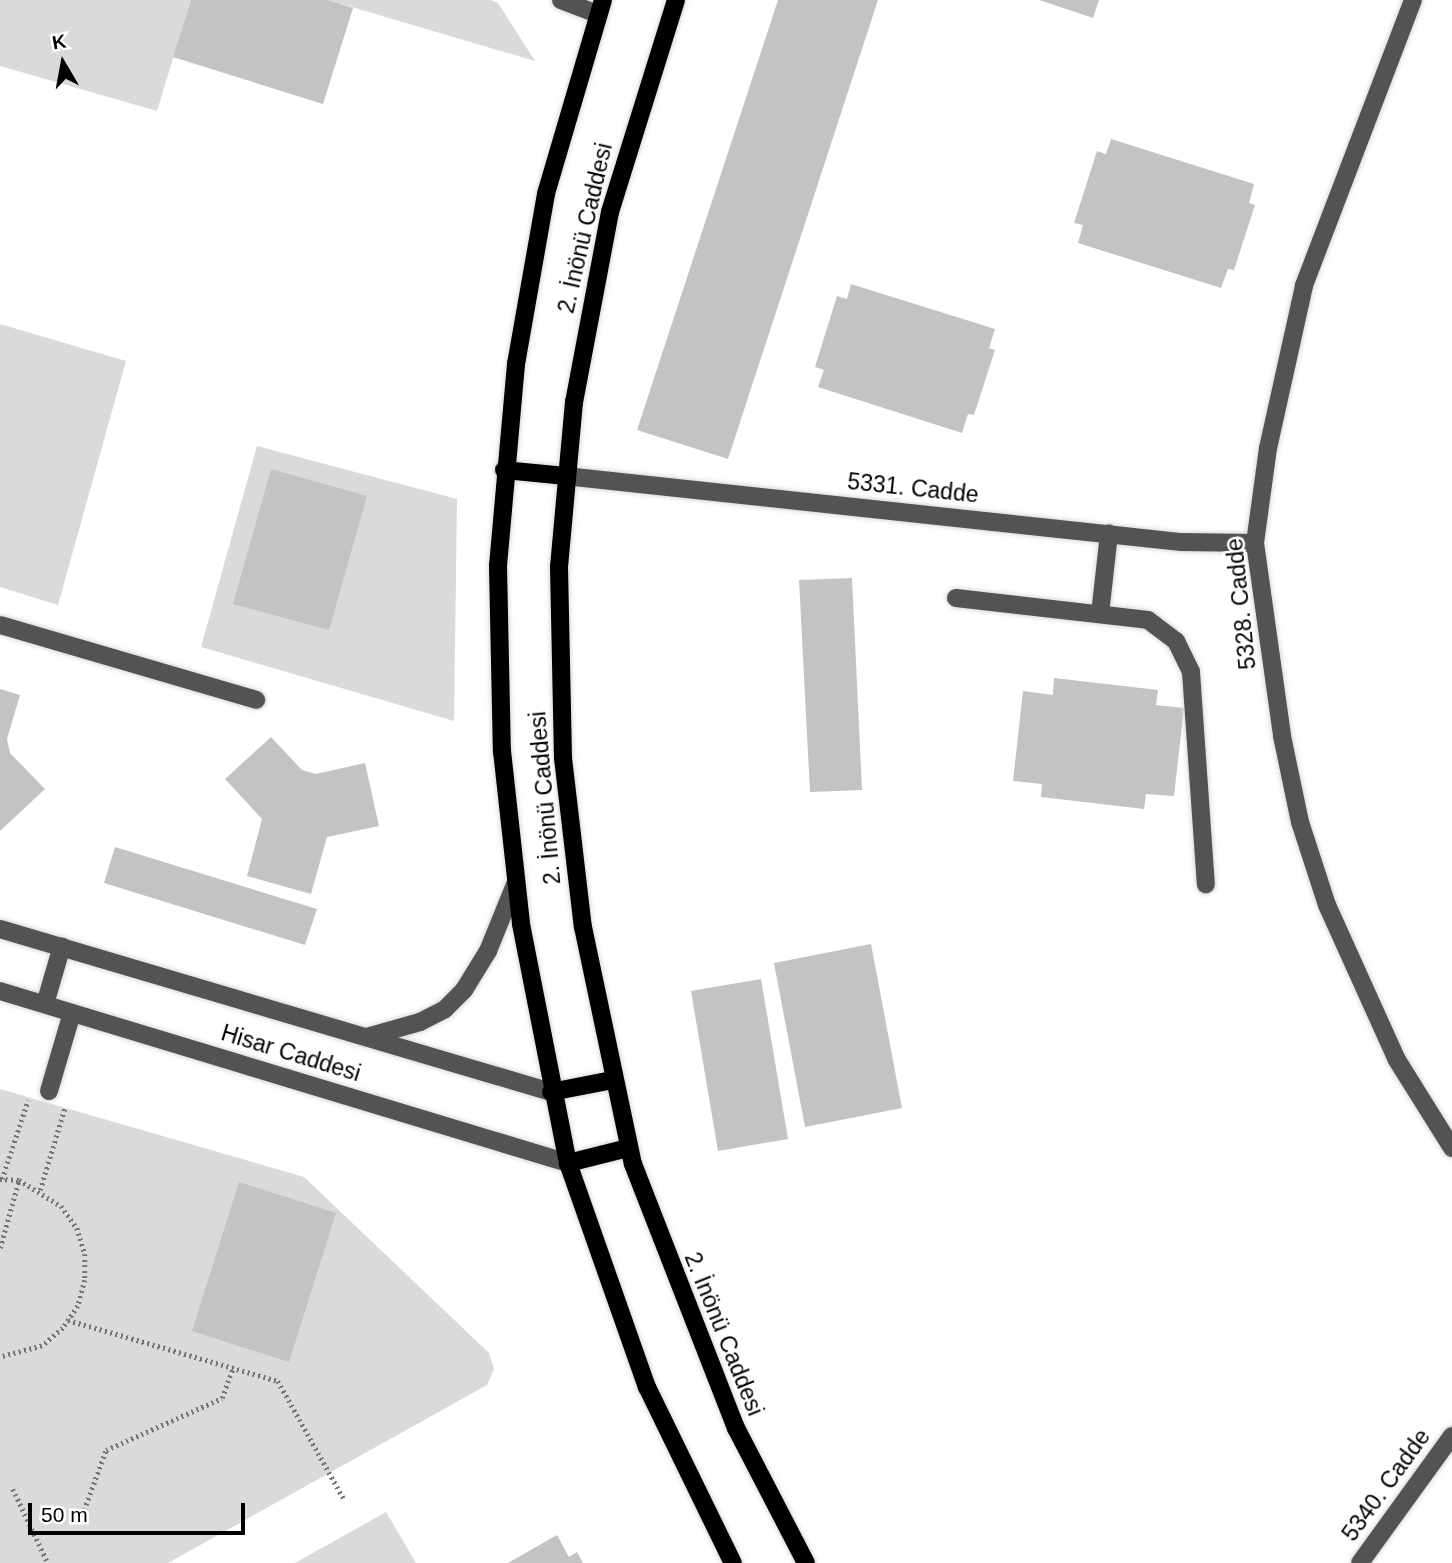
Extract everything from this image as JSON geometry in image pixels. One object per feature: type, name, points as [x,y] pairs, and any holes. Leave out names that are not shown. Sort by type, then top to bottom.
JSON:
[{"type":"main road","name":"2. İnönü Caddesi","points":[[676,0],[610,212],[576,390],[565,476],[559,567],[563,758],[583,927],[612,1080],[628,1148],[661,1246],[730,1416],[806,1563]]},
{"type":"main road","name":"2. İnönü Caddesi","points":[[601,7],[533,256],[504,470],[496,657],[516,882],[551,1092],[568,1163],[647,1387],[733,1563]]},
{"type":"main road","points":[[504,470],[565,476]]},
{"type":"main road","points":[[551,1092],[612,1080]]},
{"type":"main road","points":[[568,1163],[628,1148]]},
{"type":"street","points":[[561,0],[601,7]]},
{"type":"street","name":"5328. Cadde","points":[[1413,0],[1304,286],[1268,448],[1255,542],[1282,736],[1300,822],[1327,905],[1397,1060],[1452,1148]]},
{"type":"street","name":"5331. Cadde","points":[[565,476],[1181,542],[1255,542]]},
{"type":"street","points":[[1100,614],[1109,534]]},
{"type":"street","points":[[956,598],[1148,620],[1163,629],[1185,656],[1191,672],[1206,884]]},
{"type":"street","points":[[0,625],[256,700]]},
{"type":"street","points":[[367,1037],[420,1022],[445,1009],[464,990],[488,951],[516,882]]},
{"type":"street","name":"Hisar Caddesi","points":[[0,929],[551,1092]]},
{"type":"street","points":[[45,1004],[62,946]]},
{"type":"street","name":"Hisar Caddesi","points":[[0,991],[568,1163]]},
{"type":"street","points":[[49,1091],[72,1013]]},
{"type":"street","name":"5340. Cadde","points":[[1360,1563],[1452,1436]]},
{"type":"path","points":[[0,1357],[42,1346],[68,1320],[85,1280],[85,1254],[77,1228],[61,1206],[40,1190],[19,1180],[1,1179],[29,1097]]},
{"type":"path","points":[[40,1190],[68,1097]]},
{"type":"path","points":[[0,1248],[19,1180]]},
{"type":"path","points":[[68,1320],[278,1381],[344,1499]]},
{"type":"path","points":[[84,1510],[106,1450],[222,1398],[233,1367]]},
{"type":"path","points":[[13,1489],[48,1563]]},
{"type":"shaded area","points":[[0,0],[191,0],[157,111],[0,66]]},
{"type":"shaded area","points":[[328,0],[491,0],[498,3],[535,61]]},
{"type":"shaded area","points":[[0,324],[126,361],[58,605],[0,587]]},
{"type":"shaded area","points":[[257,446],[457,499],[454,721],[201,647]]},
{"type":"shaded area","points":[[0,1089],[304,1177],[489,1353],[494,1369],[487,1385],[168,1563],[0,1563]]},
{"type":"shaded area","points":[[386,1512],[416,1563],[295,1563]]},
{"type":"building","points":[[191,0],[328,0],[353,8],[323,104],[173,57]]},
{"type":"building","points":[[778,0],[878,0],[728,459],[637,430]]},
{"type":"building","points":[[1039,0],[1099,0],[1093,18]]},
{"type":"building","points":[[1111,139],[1254,184],[1249,203],[1255,205],[1234,270],[1228,269],[1221,288],[1078,243],[1083,225],[1074,223],[1097,151],[1106,154]]},
{"type":"building","points":[[851,284],[995,329],[989,348],[995,350],[974,415],[968,414],[962,433],[818,387],[824,370],[815,367],[837,296],[847,299]]},
{"type":"building","points":[[271,469],[367,496],[329,630],[233,604]]},
{"type":"building","points":[[852,578],[862,790],[810,792],[799,580]]},
{"type":"building","points":[[1054,678],[1158,690],[1156,705],[1184,708],[1174,796],[1146,794],[1144,809],[1041,797],[1042,784],[1013,781],[1023,691],[1053,695]]},
{"type":"building","points":[[0,689],[20,695],[7,739],[10,753],[45,789],[0,831]]},
{"type":"building","points":[[271,737],[302,770],[316,774],[365,763],[379,826],[327,837],[311,894],[247,876],[262,819],[225,779]]},
{"type":"building","points":[[115,847],[317,909],[305,945],[104,883]]},
{"type":"building","points":[[871,944],[902,1108],[805,1127],[774,963]]},
{"type":"building","points":[[761,979],[788,1139],[718,1151],[691,991]]},
{"type":"building","points":[[239,1182],[336,1213],[289,1362],[192,1331]]},
{"type":"building","points":[[557,1535],[569,1557],[577,1552],[583,1563],[508,1563]]}]
